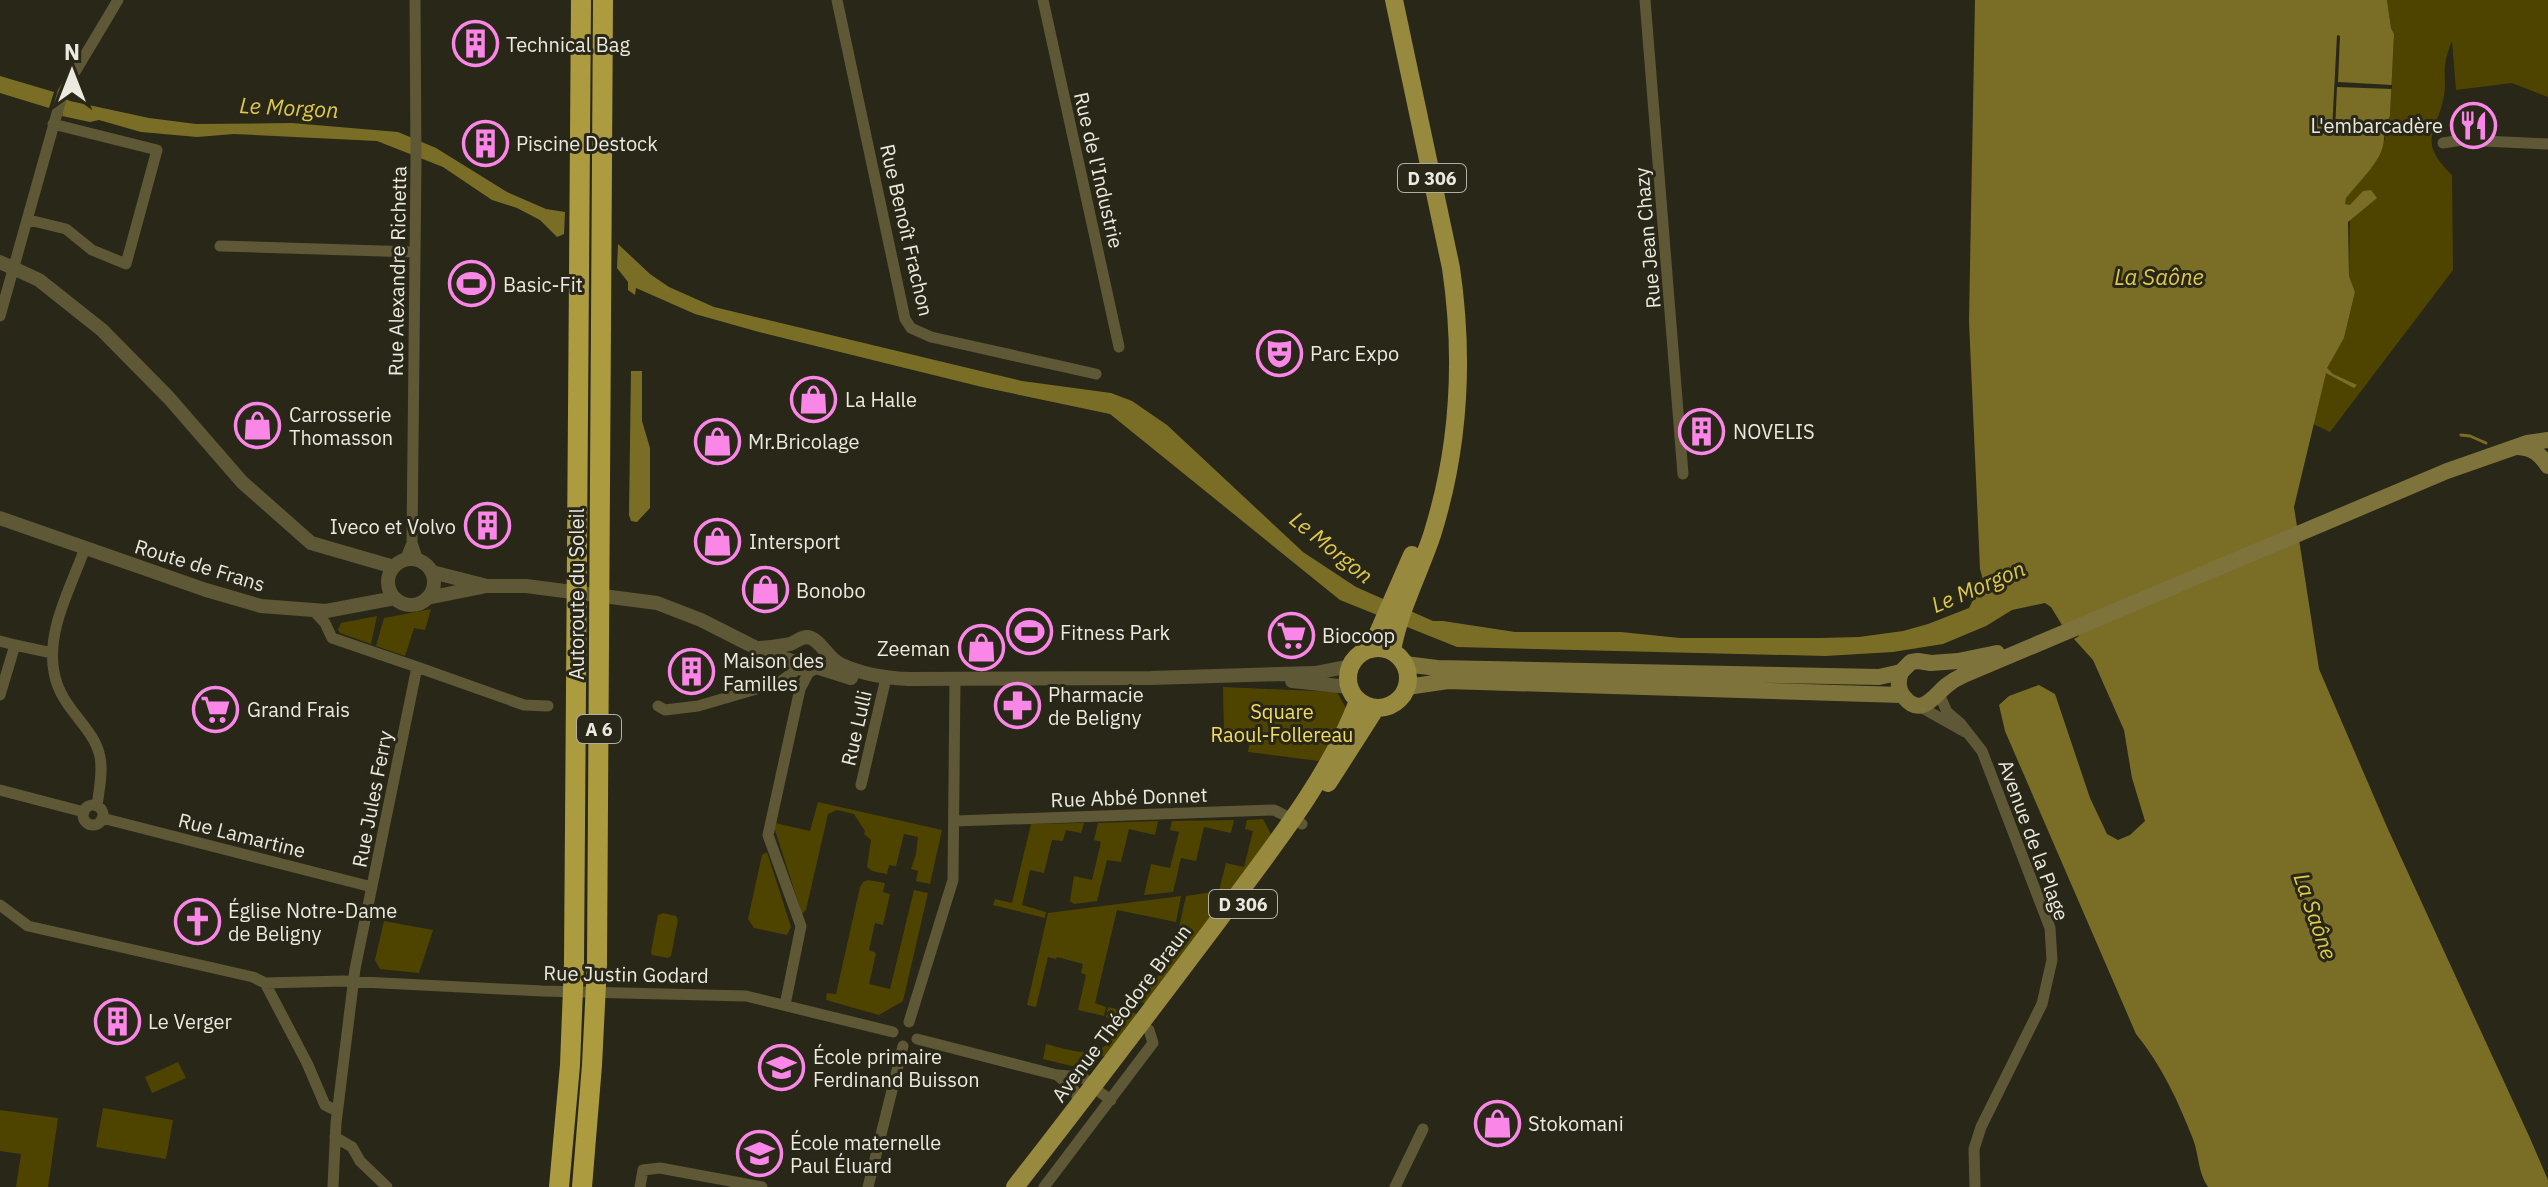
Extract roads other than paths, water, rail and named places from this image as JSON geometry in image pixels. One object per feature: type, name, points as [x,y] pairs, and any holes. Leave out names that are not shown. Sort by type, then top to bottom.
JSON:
[{"type":"highway","name":"Autoroute du Soleil","points":[[559,1187],[570,1065],[574,963],[581,0]]},
{"type":"highway","name":"Autoroute du Soleil","points":[[582,1187],[597,964],[603,0]]},
{"type":"main road","name":"D 306","points":[[1371,649],[1388,627],[1420,535],[1441,499],[1457,403],[1457,306],[1394,0]]},
{"type":"main road","points":[[1407,687],[1448,681],[1902,695],[1917,704],[1930,703],[1964,675],[2447,471],[2517,447],[2547,451]]},
{"type":"main road","name":"D 306","points":[[1388,627],[1398,657]]},
{"type":"main road","points":[[1902,695],[1898,683],[1901,672],[1911,662],[1958,661],[2041,642]]},
{"type":"main road","points":[[1398,657],[1408,671],[1407,687],[1396,703],[1376,708],[1354,694],[1348,673],[1351,666],[1359,655],[1371,649],[1385,648],[1398,657],[1437,668],[1846,677],[1879,677],[1901,672]]},
{"type":"main road","points":[[1931,663],[1942,677],[1941,692]]},
{"type":"main road","name":"Avenue Théodore Braun","points":[[1015,1187],[1081,1104],[1102,1093],[1298,821],[1349,725],[1354,694]]},
{"type":"main road","name":"Avenue Théodore Braun","points":[[1029,1187],[1149,1030],[1376,708]]},
{"type":"street","points":[[0,316],[63,92],[118,0]]},
{"type":"street","name":"Rue Alexandre Richetta","points":[[406,562],[412,543],[415,0]]},
{"type":"street","name":"Rue Benoît Frachon","points":[[837,0],[905,319],[911,328],[931,337],[1096,374]]},
{"type":"street","name":"Rue de l'Industrie","points":[[1043,0],[1119,347]]},
{"type":"street","name":"Rue Jean Chazy","points":[[1645,0],[1683,474]]},
{"type":"street","points":[[29,220],[66,229],[92,250],[126,264],[157,150],[53,122]]},
{"type":"street","points":[[2443,143],[2462,140],[2548,144]]},
{"type":"street","points":[[220,246],[414,252]]},
{"type":"street","points":[[0,262],[39,280],[102,330],[169,398],[242,482],[311,543],[428,566],[432,572],[433,588],[422,602],[407,604],[395,598],[388,581],[406,562]]},
{"type":"street","name":"Route de Frans","points":[[0,518],[245,602],[314,611],[395,598]]},
{"type":"street","points":[[85,548],[54,633],[52,653],[55,680],[63,701],[89,734],[100,757],[102,772],[97,806]]},
{"type":"street","points":[[432,572],[487,586],[543,588],[670,607],[770,655],[853,679],[873,681],[886,678]]},
{"type":"street","points":[[427,598],[487,586]]},
{"type":"street","points":[[325,623],[336,609]]},
{"type":"street","points":[[314,611],[325,623],[332,638],[341,642],[524,705],[548,706]]},
{"type":"street","points":[[658,706],[665,710],[677,710],[710,703],[780,682],[805,666],[822,660],[820,643],[812,638],[759,648]]},
{"type":"street","points":[[0,641],[52,653]]},
{"type":"street","points":[[795,643],[791,652],[805,666]]},
{"type":"street","points":[[0,695],[15,645]]},
{"type":"street","points":[[823,652],[838,664],[886,678],[955,680],[1315,673],[1351,666]]},
{"type":"street","points":[[785,1005],[801,926],[768,835],[805,666]]},
{"type":"street","name":"Rue Jules Ferry","points":[[333,1187],[337,1111],[353,981],[417,667]]},
{"type":"street","points":[[1220,675],[1354,694]]},
{"type":"street","name":"Rue Lulli","points":[[861,785],[886,678]]},
{"type":"street","points":[[909,1022],[953,880],[955,680]]},
{"type":"street","name":"Avenue de la Plage","points":[[1941,692],[1947,712],[1982,751],[2050,928],[2052,960],[2042,1004],[1981,1127],[1974,1149],[1975,1187]]},
{"type":"street","points":[[1917,704],[1969,734]]},
{"type":"street","points":[[0,790],[84,812]]},
{"type":"street","points":[[97,806],[103,812],[102,818],[99,823],[90,824],[85,820],[84,812],[88,807],[97,806]]},
{"type":"street","name":"Rue Abbé Donnet","points":[[955,821],[1274,810],[1298,821]]},
{"type":"street","name":"Rue Lamartine","points":[[102,818],[372,887]]},
{"type":"street","name":"Rue Justin Godard","points":[[0,905],[28,926],[253,977],[265,983],[353,981],[542,991],[746,996],[893,1032]]},
{"type":"street","points":[[265,983],[325,1105],[337,1111]]},
{"type":"street","points":[[909,1022],[917,1030],[917,1039],[912,1045],[903,1046],[894,1040],[893,1032],[897,1025],[909,1022]]},
{"type":"street","points":[[917,1039],[1057,1075],[1081,1077],[1102,1093],[1044,1187]]},
{"type":"street","points":[[868,1187],[903,1046]]},
{"type":"street","points":[[1057,1075],[1073,1088],[1081,1104]]},
{"type":"street","points":[[1395,1187],[1423,1129]]},
{"type":"street","points":[[335,1143],[352,1147],[360,1161],[387,1187]]},
{"type":"street","points":[[640,1187],[643,1170],[660,1168],[761,1187]]},
{"type":"water","name":"La Saône","points":[[1975,0],[2387,0],[2394,34],[2390,116],[2378,158],[2346,198],[2345,204],[2350,205],[2363,191],[2371,190],[2377,198],[2348,222],[2349,276],[2355,292],[2344,338],[2327,368],[2357,385],[2354,388],[2326,373],[2294,507],[2319,669],[2387,827],[2529,1136],[2548,1180],[2548,1187],[2208,1187],[2182,1112],[2161,1071],[2136,1034],[2005,731],[1999,705],[2009,696],[2039,685],[2055,694],[2090,798],[2107,834],[2118,840],[2130,835],[2145,821],[2132,778],[2124,730],[2093,660],[2074,639],[2079,636],[2073,622],[2062,625],[2045,603],[2012,610],[1986,626],[1943,644],[1893,652],[1825,656],[1457,647],[1340,600],[1110,414],[982,387],[695,314],[636,288],[635,295],[628,290],[628,282],[617,268],[618,244],[669,287],[714,307],[1022,381],[1111,393],[1132,401],[1167,425],[1303,552],[1356,587],[1433,621],[1515,632],[1621,632],[1680,638],[1859,637],[1903,631],[1969,608],[1983,580],[1980,569],[1969,321]]},
{"type":"water","points":[[0,76],[54,92],[49,108],[0,93]]},
{"type":"water","points":[[61,97],[149,118],[196,124],[292,123],[398,132],[436,148],[507,192],[546,209],[565,212],[564,234],[557,237],[540,220],[492,200],[443,167],[377,141],[234,134],[197,137],[141,132],[99,120],[90,122],[62,116],[63,113],[57,111]]},
{"type":"water","points":[[631,371],[642,371],[642,421],[650,448],[650,508],[637,522],[631,521],[629,515]]},
{"type":"waterway","points":[[2461,435],[2486,443]]},
{"type":"place","name":"Technical Bag","points":[[475,44]]},
{"type":"place","name":"L'embarcadère","points":[[2474,125]]},
{"type":"place","name":"Piscine Destock","points":[[485,143]]},
{"type":"place","name":"Basic-Fit","points":[[472,284]]},
{"type":"place","name":"Parc Expo","points":[[1279,353]]},
{"type":"place","name":"La Halle","points":[[814,399]]},
{"type":"place","name":"Carrosserie Thomasson","points":[[258,425]]},
{"type":"place","name":"NOVELIS","points":[[1702,431]]},
{"type":"place","name":"Mr.Bricolage","points":[[717,441]]},
{"type":"place","name":"Iveco et Volvo","points":[[487,526]]},
{"type":"place","name":"Intersport","points":[[718,541]]},
{"type":"place","name":"Bonobo","points":[[765,590]]},
{"type":"place","name":"Fitness Park","points":[[1029,632]]},
{"type":"place","name":"Biocoop","points":[[1291,635]]},
{"type":"place","name":"Zeeman","points":[[981,648]]},
{"type":"place","name":"Maison des Familles","points":[[692,671]]},
{"type":"place","name":"Pharmacie de Beligny","points":[[1017,706]]},
{"type":"place","name":"Grand Frais","points":[[216,709]]},
{"type":"place","name":"Église Notre-Dame de Beligny","points":[[197,922]]},
{"type":"place","name":"Le Verger","points":[[117,1021]]},
{"type":"place","name":"École primaire Ferdinand Buisson","points":[[782,1067]]},
{"type":"place","name":"Stokomani","points":[[1497,1123]]},
{"type":"place","name":"École maternelle Paul Éluard","points":[[759,1154]]},
{"type":"water label","name":"Le Morgon","points":[[289,107]]},
{"type":"water label","name":"Le Morgon","points":[[1332,547]]},
{"type":"water label","name":"Le Morgon","points":[[1978,586]]},
{"type":"park label","name":"Square Raoul-Follereau","points":[[1282,722]]}]
